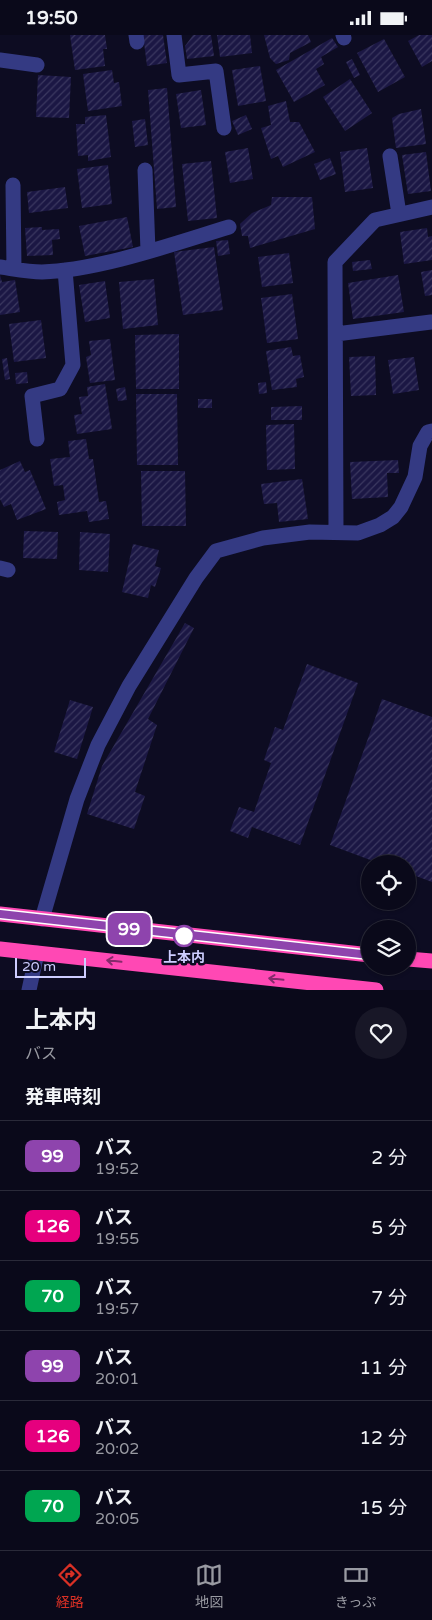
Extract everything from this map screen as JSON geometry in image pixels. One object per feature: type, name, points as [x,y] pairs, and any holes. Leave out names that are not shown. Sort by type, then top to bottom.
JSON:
[{"type":"highway","points":[[0,914],[361,954]]},
{"type":"highway","points":[[0,949],[376,990]]},
{"type":"highway","points":[[416,960],[432,961]]},
{"type":"street","points":[[174,35],[179,75],[216,71],[224,128]]},
{"type":"street","points":[[0,60],[37,65]]},
{"type":"street","points":[[390,156],[399,214]]},
{"type":"street","points":[[145,170],[148,251]]},
{"type":"street","points":[[13,185],[7,268],[40,272],[65,270],[148,251],[229,227]]},
{"type":"street","points":[[336,531],[335,262],[375,220],[432,207]]},
{"type":"street","points":[[37,439],[32,396],[60,389],[73,365],[65,270]]},
{"type":"street","points":[[336,334],[431,321]]},
{"type":"street","points":[[42,919],[77,799],[98,745],[128,686],[196,578],[216,551],[264,538],[336,531],[358,533],[380,525],[393,517],[401,507],[415,477],[420,446],[428,432],[432,431]]},
{"type":"street","points":[[29,990],[37,953]]},
{"type":"building","points":[[70,35],[105,35],[107,49],[103,49],[105,66],[75,70]]},
{"type":"building","points":[[143,35],[163,35],[167,63],[147,66]]},
{"type":"building","points":[[193,35],[211,35],[214,56],[187,59],[185,46]]},
{"type":"building","points":[[217,35],[250,35],[252,53],[220,57]]},
{"type":"building","points":[[264,35],[308,35],[311,42],[290,53],[289,60],[276,64],[270,58]]},
{"type":"building","points":[[419,35],[432,35],[432,61],[422,67],[408,41]]},
{"type":"building","points":[[332,38],[338,47],[321,57],[324,64],[316,69],[325,85],[294,102],[276,70]]},
{"type":"building","points":[[384,39],[405,77],[378,92],[357,53]]},
{"type":"building","points":[[352,59],[360,75],[354,78],[346,62]]},
{"type":"building","points":[[260,66],[266,101],[238,106],[232,70]]},
{"type":"building","points":[[112,70],[114,83],[119,82],[122,106],[88,111],[83,74]]},
{"type":"building","points":[[38,75],[71,77],[69,118],[36,117]]},
{"type":"building","points":[[350,79],[372,113],[345,131],[323,97]]},
{"type":"building","points":[[167,88],[176,207],[157,209],[148,90]]},
{"type":"building","points":[[201,90],[206,125],[181,128],[176,94]]},
{"type":"building","points":[[286,101],[290,122],[299,122],[315,152],[283,167],[278,156],[271,159],[261,128],[271,125],[268,106]]},
{"type":"building","points":[[421,109],[426,144],[396,148],[392,118],[399,114]]},
{"type":"building","points":[[106,115],[111,157],[88,161],[88,155],[78,156],[76,124],[85,124],[85,117]]},
{"type":"building","points":[[246,115],[252,129],[238,135],[232,121]]},
{"type":"building","points":[[145,119],[148,145],[135,147],[132,121]]},
{"type":"building","points":[[248,148],[253,179],[230,183],[225,152]]},
{"type":"building","points":[[367,148],[373,188],[345,192],[340,152]]},
{"type":"building","points":[[426,152],[431,191],[408,194],[402,155]]},
{"type":"building","points":[[330,158],[336,174],[320,180],[314,164]]},
{"type":"building","points":[[211,161],[217,218],[188,221],[182,164]]},
{"type":"building","points":[[108,165],[112,204],[82,208],[77,169]]},
{"type":"building","points":[[65,187],[68,208],[29,213],[27,192]]},
{"type":"building","points":[[272,197],[312,197],[315,229],[250,248],[248,236],[242,236],[240,224],[252,213],[271,205]]},
{"type":"building","points":[[127,217],[133,247],[85,256],[79,226]]},
{"type":"building","points":[[42,227],[42,230],[59,229],[60,239],[52,240],[53,255],[27,256],[25,228]]},
{"type":"building","points":[[427,228],[428,237],[432,236],[432,260],[404,264],[400,232]]},
{"type":"building","points":[[228,240],[230,254],[218,256],[216,241]]},
{"type":"building","points":[[214,247],[223,310],[183,315],[174,252]]},
{"type":"building","points":[[289,253],[293,283],[262,287],[258,257]]},
{"type":"building","points":[[370,260],[372,269],[353,271],[352,262]]},
{"type":"building","points":[[432,270],[432,295],[425,296],[421,272]]},
{"type":"building","points":[[0,275],[2,282],[15,280],[20,312],[0,315]]},
{"type":"building","points":[[398,275],[404,312],[353,319],[348,283]]},
{"type":"building","points":[[154,279],[158,325],[123,329],[119,282]]},
{"type":"building","points":[[105,281],[110,318],[85,322],[79,285]]},
{"type":"building","points":[[292,294],[298,339],[267,343],[261,298]]},
{"type":"building","points":[[41,320],[46,358],[14,362],[9,324]]},
{"type":"building","points":[[179,334],[179,389],[136,389],[135,335]]},
{"type":"building","points":[[110,339],[115,380],[90,383],[86,357],[91,355],[89,341]]},
{"type":"building","points":[[291,347],[293,356],[300,355],[304,377],[296,379],[297,387],[272,390],[266,351]]},
{"type":"building","points":[[375,356],[376,395],[351,396],[349,357]]},
{"type":"building","points":[[414,357],[419,390],[393,394],[388,360]]},
{"type":"building","points":[[7,358],[10,379],[5,380],[2,359]]},
{"type":"building","points":[[27,372],[28,383],[16,384],[15,373]]},
{"type":"building","points":[[266,382],[267,393],[259,394],[258,383]]},
{"type":"building","points":[[105,384],[112,429],[77,434],[74,415],[82,414],[79,397],[88,396],[87,387]]},
{"type":"building","points":[[125,387],[127,400],[118,401],[116,389]]},
{"type":"building","points":[[136,394],[177,394],[178,465],[137,465]]},
{"type":"building","points":[[198,399],[212,399],[212,408],[198,408]]},
{"type":"building","points":[[302,406],[302,420],[271,420],[271,407]]},
{"type":"building","points":[[294,424],[295,469],[267,470],[266,425]]},
{"type":"building","points":[[86,439],[89,459],[93,459],[99,502],[106,501],[109,519],[89,522],[87,511],[59,515],[57,502],[65,500],[63,485],[54,486],[50,459],[70,457],[68,441]]},
{"type":"building","points":[[398,460],[399,473],[387,473],[388,497],[352,499],[350,462]]},
{"type":"building","points":[[20,461],[25,472],[30,470],[46,509],[17,520],[11,504],[4,507],[0,499],[0,470]]},
{"type":"building","points":[[141,471],[185,471],[186,526],[142,526]]},
{"type":"building","points":[[302,479],[308,519],[279,522],[277,503],[264,504],[261,484]]},
{"type":"building","points":[[24,531],[58,532],[57,559],[23,558]]},
{"type":"building","points":[[80,532],[110,534],[108,572],[79,570]]},
{"type":"building","points":[[133,544],[159,550],[155,566],[161,568],[155,587],[151,585],[148,598],[122,592]]},
{"type":"building","points":[[185,623],[194,628],[148,719],[157,725],[135,792],[145,796],[134,829],[87,814],[102,766]]},
{"type":"building","points":[[307,664],[358,683],[300,845],[252,827],[248,838],[230,831],[239,807],[254,812],[271,763],[264,760],[275,727],[283,730]]},
{"type":"building","points":[[382,699],[432,717],[432,882],[416,876],[416,855],[361,855],[361,857],[330,845]]},
{"type":"building","points":[[70,700],[93,707],[77,759],[54,752]]},
{"type":"bus line","name":"99","points":[[0,914],[226,941],[361,954]]},
{"type":"place","name":"上本内","points":[[184,936]]}]
